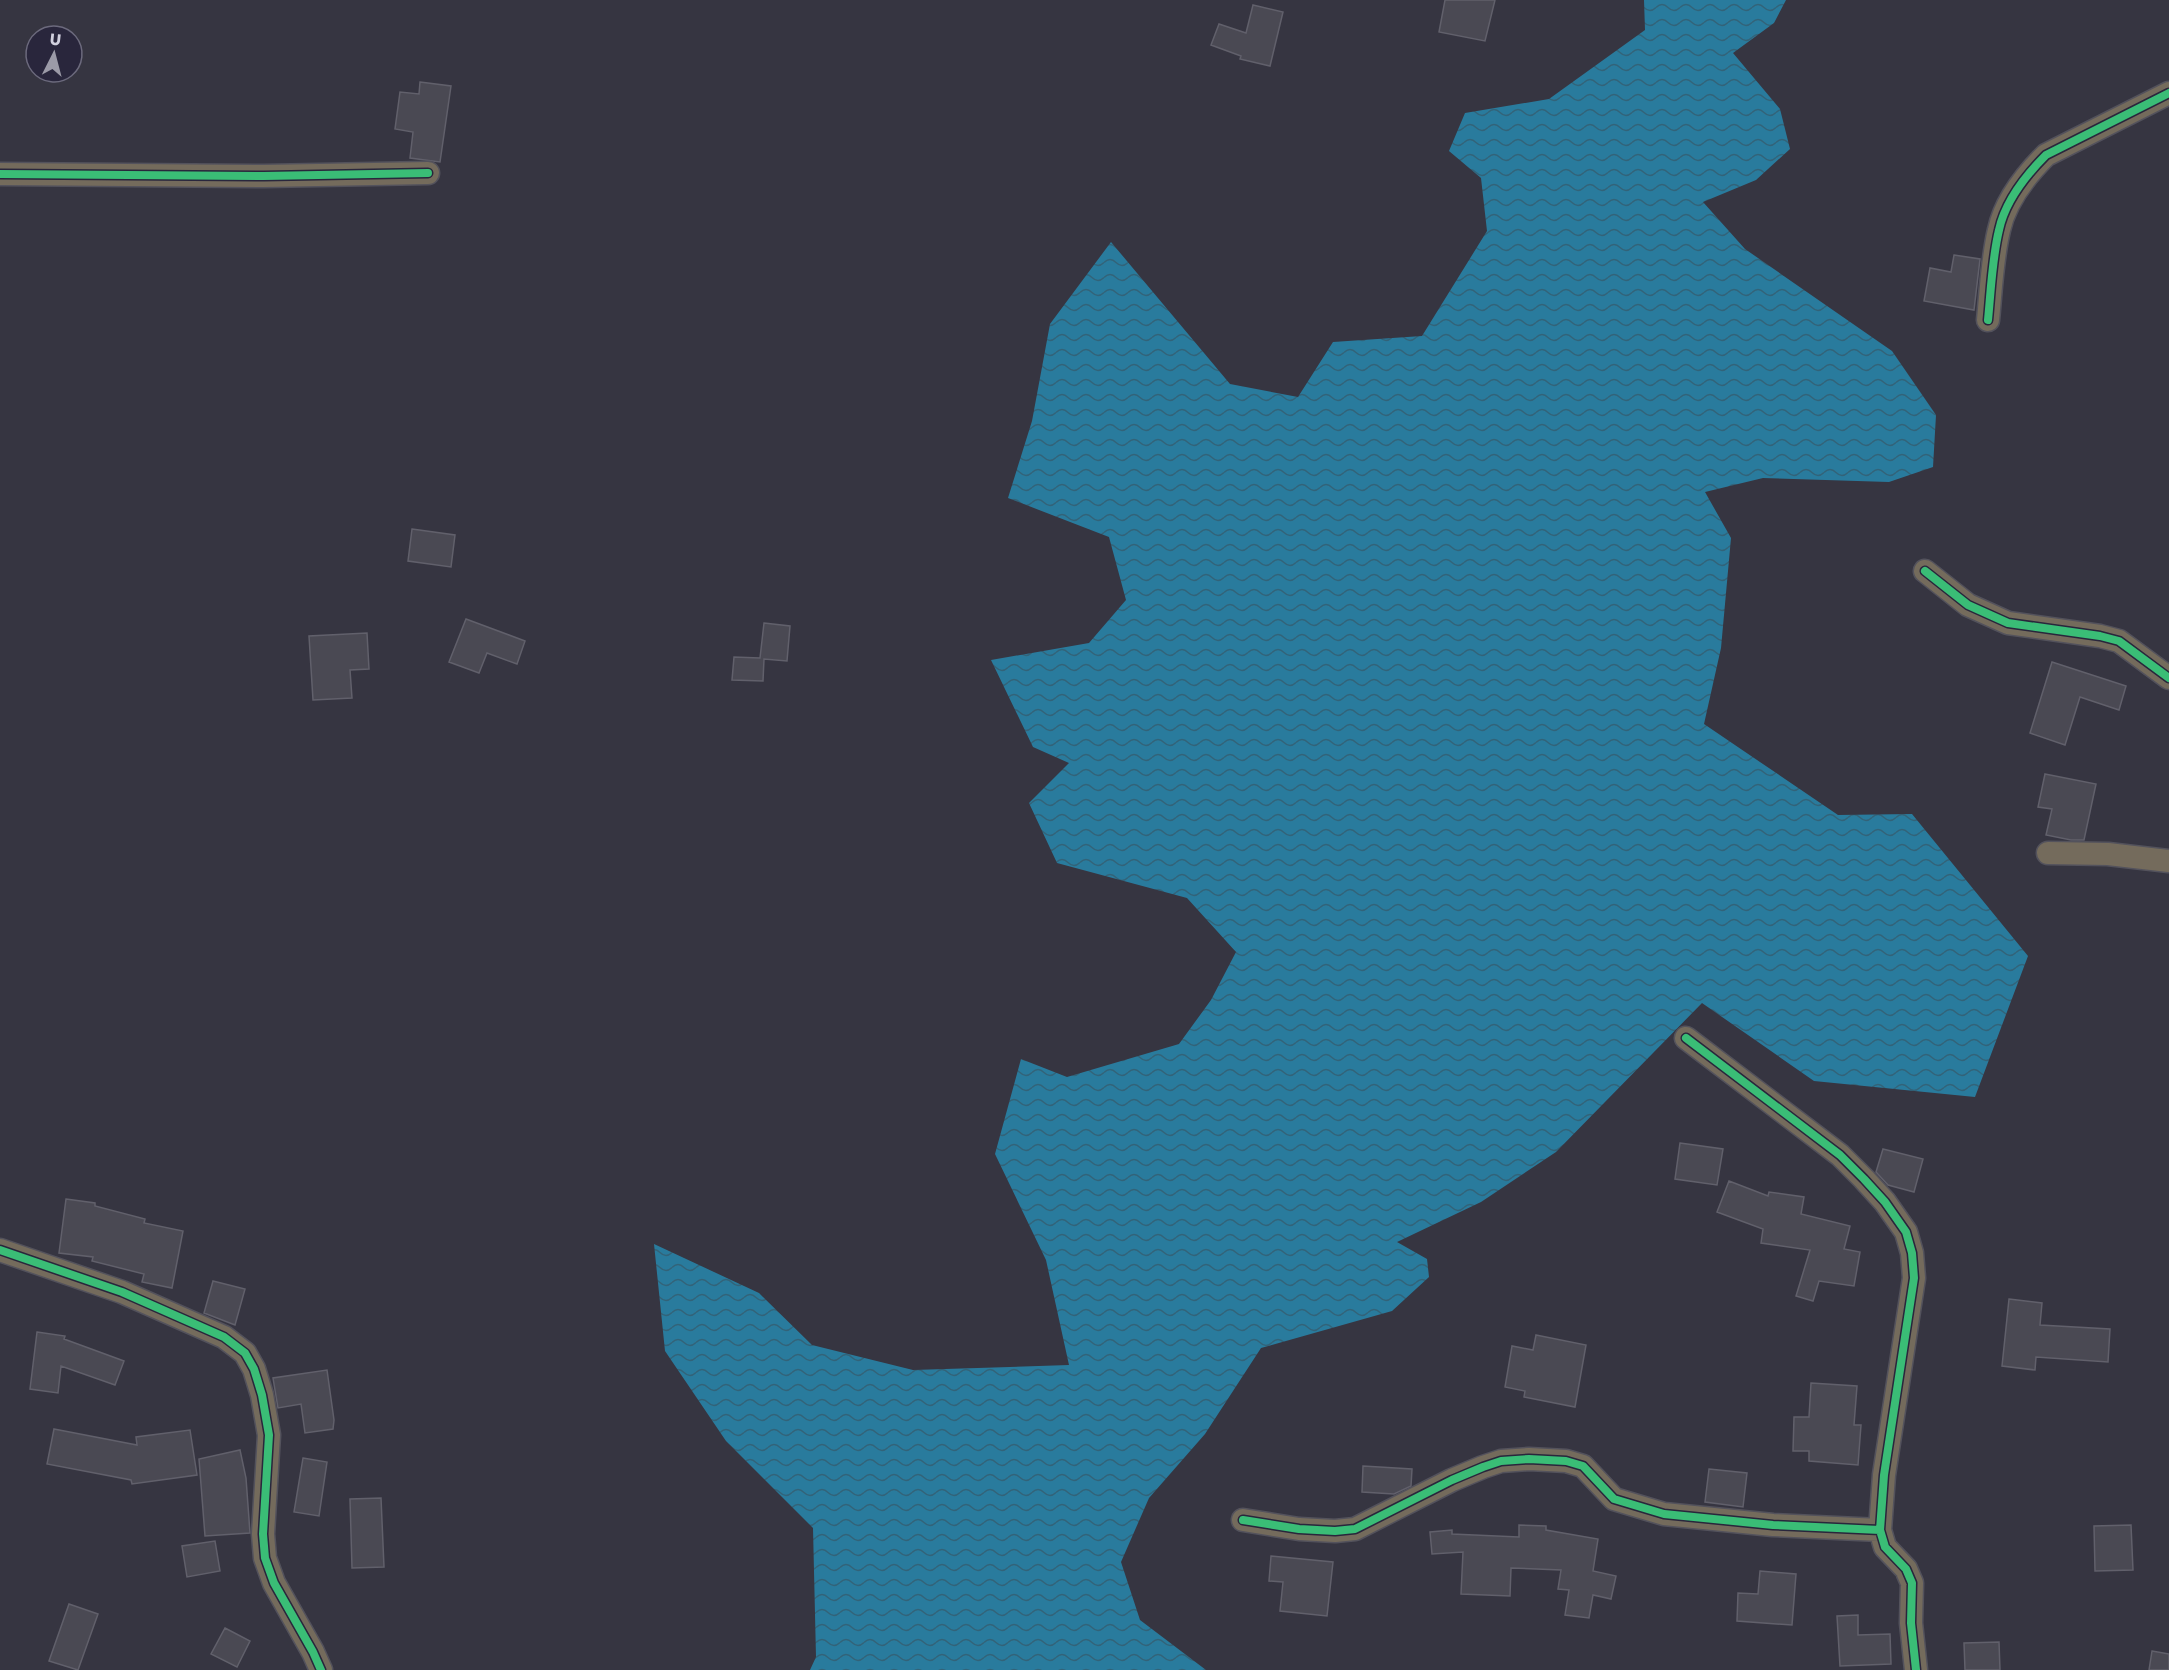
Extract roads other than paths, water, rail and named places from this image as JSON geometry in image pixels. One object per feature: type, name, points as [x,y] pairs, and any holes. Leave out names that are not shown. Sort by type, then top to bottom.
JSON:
[{"type":"street","points":[[1988,320],[1999,229],[2009,204],[2031,169],[2046,155],[2169,93]]},
{"type":"street","points":[[0,174],[264,176],[428,173]]},
{"type":"street","points":[[1925,571],[1968,605],[1992,616],[2008,623],[2100,636],[2119,642],[2169,678]]},
{"type":"street","points":[[2048,854],[2108,854],[2169,861]]},
{"type":"street","points":[[1686,1038],[1840,1155],[1885,1202],[1905,1232],[1912,1253],[1914,1278],[1884,1475],[1880,1530],[1885,1547],[1906,1569],[1912,1583],[1911,1623],[1916,1670]]},
{"type":"street","points":[[0,1250],[122,1292],[224,1337],[244,1353],[254,1369],[269,1435],[263,1534],[265,1558],[274,1583],[321,1670]]},
{"type":"street","points":[[1243,1520],[1299,1529],[1335,1531],[1355,1529],[1452,1480],[1483,1467],[1500,1461],[1529,1459],[1566,1461],[1583,1466],[1614,1499],[1664,1514],[1773,1525],[1880,1530]]},
{"type":"water","points":[[1644,0],[1786,0],[1774,23],[1733,53],[1780,109],[1790,149],[1756,180],[1703,202],[1745,249],[1892,351],[1936,415],[1933,467],[1889,482],[1763,478],[1705,492],[1731,538],[1721,648],[1704,724],[1838,815],[1912,814],[2028,956],[1975,1097],[1814,1081],[1702,1003],[1556,1152],[1481,1202],[1397,1242],[1427,1259],[1429,1277],[1392,1311],[1261,1348],[1205,1434],[1149,1498],[1121,1562],[1140,1620],[1206,1670],[810,1670],[816,1657],[813,1528],[726,1441],[665,1351],[654,1244],[759,1293],[812,1345],[913,1370],[1069,1365],[1046,1260],[995,1154],[1021,1059],[1067,1077],[1179,1044],[1211,1000],[1236,952],[1187,898],[1057,863],[1029,803],[1069,763],[1033,747],[991,660],[1089,643],[1126,600],[1109,537],[1008,498],[1032,421],[1050,324],[1111,242],[1230,384],[1298,397],[1333,342],[1422,336],[1487,231],[1481,178],[1449,151],[1465,113],[1549,99],[1645,30]]}]
